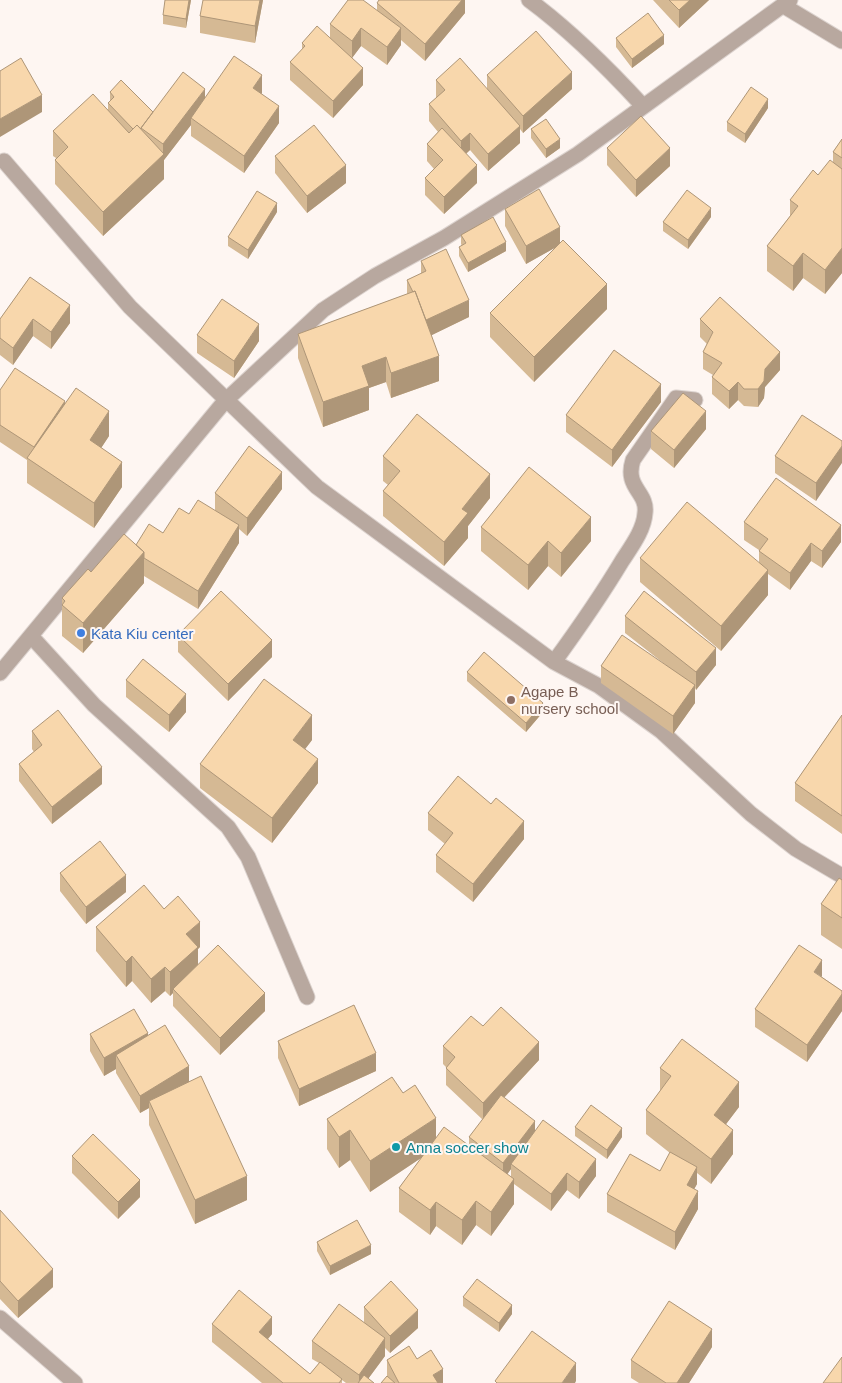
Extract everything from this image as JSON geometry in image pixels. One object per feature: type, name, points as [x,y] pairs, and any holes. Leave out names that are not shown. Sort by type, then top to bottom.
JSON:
[{"type":"street","points":[[529,0],[564,27],[611,71],[642,105]]},
{"type":"street","points":[[0,673],[225,401],[323,310],[376,276],[444,238],[570,159],[642,105],[787,3],[842,41]]},
{"type":"street","points":[[4,160],[130,307],[225,401],[317,487],[554,662],[598,686],[661,731],[751,814],[796,849],[842,876]]},
{"type":"street","points":[[554,662],[596,603],[635,540],[644,520],[646,511],[642,499],[632,482],[630,470],[633,460],[676,398],[695,400]]},
{"type":"street","points":[[31,636],[94,705],[228,827],[248,857],[307,997]]},
{"type":"street","points":[[0,1318],[76,1383]]},
{"type":"building","points":[[165,0],[189,0],[186,19],[163,15]]},
{"type":"building","points":[[203,0],[260,0],[255,26],[200,16]]},
{"type":"building","points":[[348,0],[363,0],[401,28],[387,47],[361,28],[352,41],[330,24]]},
{"type":"building","points":[[379,0],[462,0],[425,44],[377,3]]},
{"type":"building","points":[[669,0],[690,0],[679,10]]},
{"type":"building","points":[[648,13],[664,35],[632,59],[616,38]]},
{"type":"building","points":[[317,26],[363,68],[333,101],[290,62],[305,46],[302,43]]},
{"type":"building","points":[[536,31],[572,72],[523,116],[487,75]]},
{"type":"building","points":[[234,56],[262,75],[253,88],[279,106],[244,156],[191,118]]},
{"type":"building","points":[[21,58],[42,95],[0,119],[0,71]]},
{"type":"building","points":[[460,58],[520,126],[488,154],[470,133],[461,141],[429,104],[445,90],[436,80]]},
{"type":"building","points":[[183,72],[205,89],[163,144],[141,128]]},
{"type":"building","points":[[121,80],[153,112],[141,129],[137,125],[133,129],[108,103],[114,97],[110,92]]},
{"type":"building","points":[[751,87],[768,99],[745,134],[727,122]]},
{"type":"building","points":[[93,94],[129,133],[137,125],[164,154],[103,212],[55,160],[68,147],[53,131]]},
{"type":"building","points":[[641,116],[670,148],[636,180],[607,148]]},
{"type":"building","points":[[546,119],[560,139],[546,149],[531,129]]},
{"type":"building","points":[[314,125],[346,165],[307,196],[275,156]]},
{"type":"building","points":[[442,128],[477,165],[444,197],[425,178],[443,160],[427,144]]},
{"type":"building","points":[[842,139],[842,158],[833,152]]},
{"type":"building","points":[[830,160],[842,169],[842,248],[825,270],[803,253],[793,266],[767,246],[798,206],[790,200],[813,170],[818,175]]},
{"type":"building","points":[[539,189],[560,227],[526,246],[505,209]]},
{"type":"building","points":[[687,190],[711,208],[688,240],[663,222]]},
{"type":"building","points":[[257,191],[277,203],[248,250],[228,237]]},
{"type":"building","points":[[493,217],[506,242],[468,263],[459,247],[466,243],[461,235]]},
{"type":"building","points":[[563,240],[607,284],[534,357],[490,313]]},
{"type":"building","points":[[446,249],[469,300],[426,320],[415,291],[413,292],[407,280],[426,271],[421,261]]},
{"type":"building","points":[[30,277],[70,305],[51,332],[33,319],[13,348],[0,338],[0,319]]},
{"type":"building","points":[[415,291],[439,356],[391,373],[386,357],[362,366],[369,386],[323,402],[298,334]]},
{"type":"building","points":[[720,297],[780,352],[765,369],[764,381],[758,389],[744,389],[738,382],[729,391],[712,377],[722,363],[703,352],[713,332],[700,319]]},
{"type":"building","points":[[222,299],[259,324],[234,361],[197,335]]},
{"type":"building","points":[[614,350],[661,384],[612,450],[566,415]]},
{"type":"building","points":[[15,368],[65,401],[34,447],[0,425],[0,390]]},
{"type":"building","points":[[76,388],[109,411],[90,440],[122,462],[94,503],[27,458]]},
{"type":"building","points":[[683,393],[706,411],[674,450],[651,431]]},
{"type":"building","points":[[417,414],[490,474],[462,509],[468,513],[444,542],[383,491],[400,471],[383,456]]},
{"type":"building","points":[[802,415],[842,441],[842,446],[816,483],[775,456]]},
{"type":"building","points":[[249,446],[282,472],[247,518],[215,493]]},
{"type":"building","points":[[529,467],[591,517],[561,553],[548,541],[528,565],[481,527]]},
{"type":"building","points":[[776,478],[841,525],[822,551],[811,543],[790,573],[759,551],[768,539],[744,522]]},
{"type":"building","points":[[198,500],[239,525],[198,591],[144,558],[144,552],[136,545],[149,524],[163,533],[179,508],[189,514]]},
{"type":"building","points":[[687,502],[768,570],[721,626],[640,558]]},
{"type":"building","points":[[124,534],[144,552],[83,623],[62,605],[65,601],[62,598],[88,569],[91,572]]},
{"type":"building","points":[[221,591],[272,640],[228,684],[178,635]]},
{"type":"building","points":[[644,591],[716,648],[696,672],[625,616]]},
{"type":"building","points":[[622,635],[695,685],[673,716],[601,666]]},
{"type":"building","points":[[484,652],[543,703],[526,723],[467,672]]},
{"type":"building","points":[[143,659],[186,694],[169,715],[126,680]]},
{"type":"building","points":[[264,679],[312,715],[293,740],[318,759],[272,818],[200,764]]},
{"type":"building","points":[[58,710],[102,767],[52,807],[19,764],[42,745],[32,731]]},
{"type":"building","points":[[842,715],[842,816],[795,783]]},
{"type":"building","points":[[458,776],[491,804],[496,798],[524,821],[473,884],[436,855],[453,833],[428,813]]},
{"type":"building","points":[[100,841],[126,875],[86,907],[60,873]]},
{"type":"building","points":[[839,878],[842,880],[842,918],[821,904]]},
{"type":"building","points":[[144,885],[164,909],[178,896],[200,922],[186,934],[198,947],[170,972],[165,967],[151,979],[132,956],[126,962],[96,927]]},
{"type":"building","points":[[218,945],[265,993],[220,1038],[173,989]]},
{"type":"building","points":[[799,945],[822,960],[814,972],[842,991],[842,994],[807,1045],[755,1009]]},
{"type":"building","points":[[354,1005],[376,1053],[299,1089],[278,1041]]},
{"type":"building","points":[[501,1007],[539,1042],[483,1103],[446,1068],[455,1057],[443,1046],[471,1016],[483,1026]]},
{"type":"building","points":[[134,1009],[148,1033],[104,1058],[90,1034]]},
{"type":"building","points":[[165,1025],[189,1066],[140,1096],[116,1055]]},
{"type":"building","points":[[682,1039],[739,1082],[714,1115],[733,1130],[711,1159],[646,1110],[671,1076],[660,1068]]},
{"type":"building","points":[[201,1076],[247,1176],[195,1200],[149,1101]]},
{"type":"building","points":[[392,1077],[403,1093],[415,1085],[436,1118],[370,1161],[350,1130],[339,1137],[327,1119]]},
{"type":"building","points":[[501,1095],[535,1121],[503,1163],[469,1137]]},
{"type":"building","points":[[591,1105],[622,1128],[607,1150],[575,1127]]},
{"type":"building","points":[[543,1120],[596,1159],[579,1182],[567,1173],[551,1194],[511,1164]]},
{"type":"building","points":[[444,1127],[514,1179],[491,1212],[476,1201],[462,1220],[436,1202],[430,1210],[399,1188]]},
{"type":"building","points":[[93,1134],[140,1180],[118,1202],[72,1156]]},
{"type":"building","points":[[670,1152],[697,1167],[687,1185],[698,1191],[675,1232],[607,1194],[630,1154],[660,1171]]},
{"type":"building","points":[[0,1210],[53,1269],[18,1301],[0,1281]]},
{"type":"building","points":[[357,1220],[371,1245],[330,1266],[317,1242]]},
{"type":"building","points":[[477,1279],[512,1305],[499,1323],[463,1297]]},
{"type":"building","points":[[391,1281],[418,1310],[390,1336],[364,1307]]},
{"type":"building","points":[[239,1290],[272,1317],[259,1332],[310,1374],[320,1362],[342,1379],[339,1383],[283,1383],[212,1324]]},
{"type":"building","points":[[669,1301],[712,1329],[677,1383],[666,1383],[631,1360]]},
{"type":"building","points":[[339,1304],[385,1338],[359,1375],[312,1341]]},
{"type":"building","points":[[532,1331],[576,1363],[562,1383],[497,1383],[495,1381]]},
{"type":"building","points":[[409,1346],[417,1359],[431,1350],[443,1369],[433,1375],[438,1383],[399,1383],[387,1360]]},
{"type":"building","points":[[842,1357],[842,1383],[823,1383]]},
{"type":"building","points":[[364,1375],[374,1383],[358,1383]]},
{"type":"building","points":[[387,1376],[395,1383],[381,1383]]},
{"type":"place","name":"Kata Kiu center","points":[[81,633]]},
{"type":"place","name":"Agape B nursery school","points":[[511,700]]},
{"type":"place","name":"Anna soccer show","points":[[396,1147]]}]
